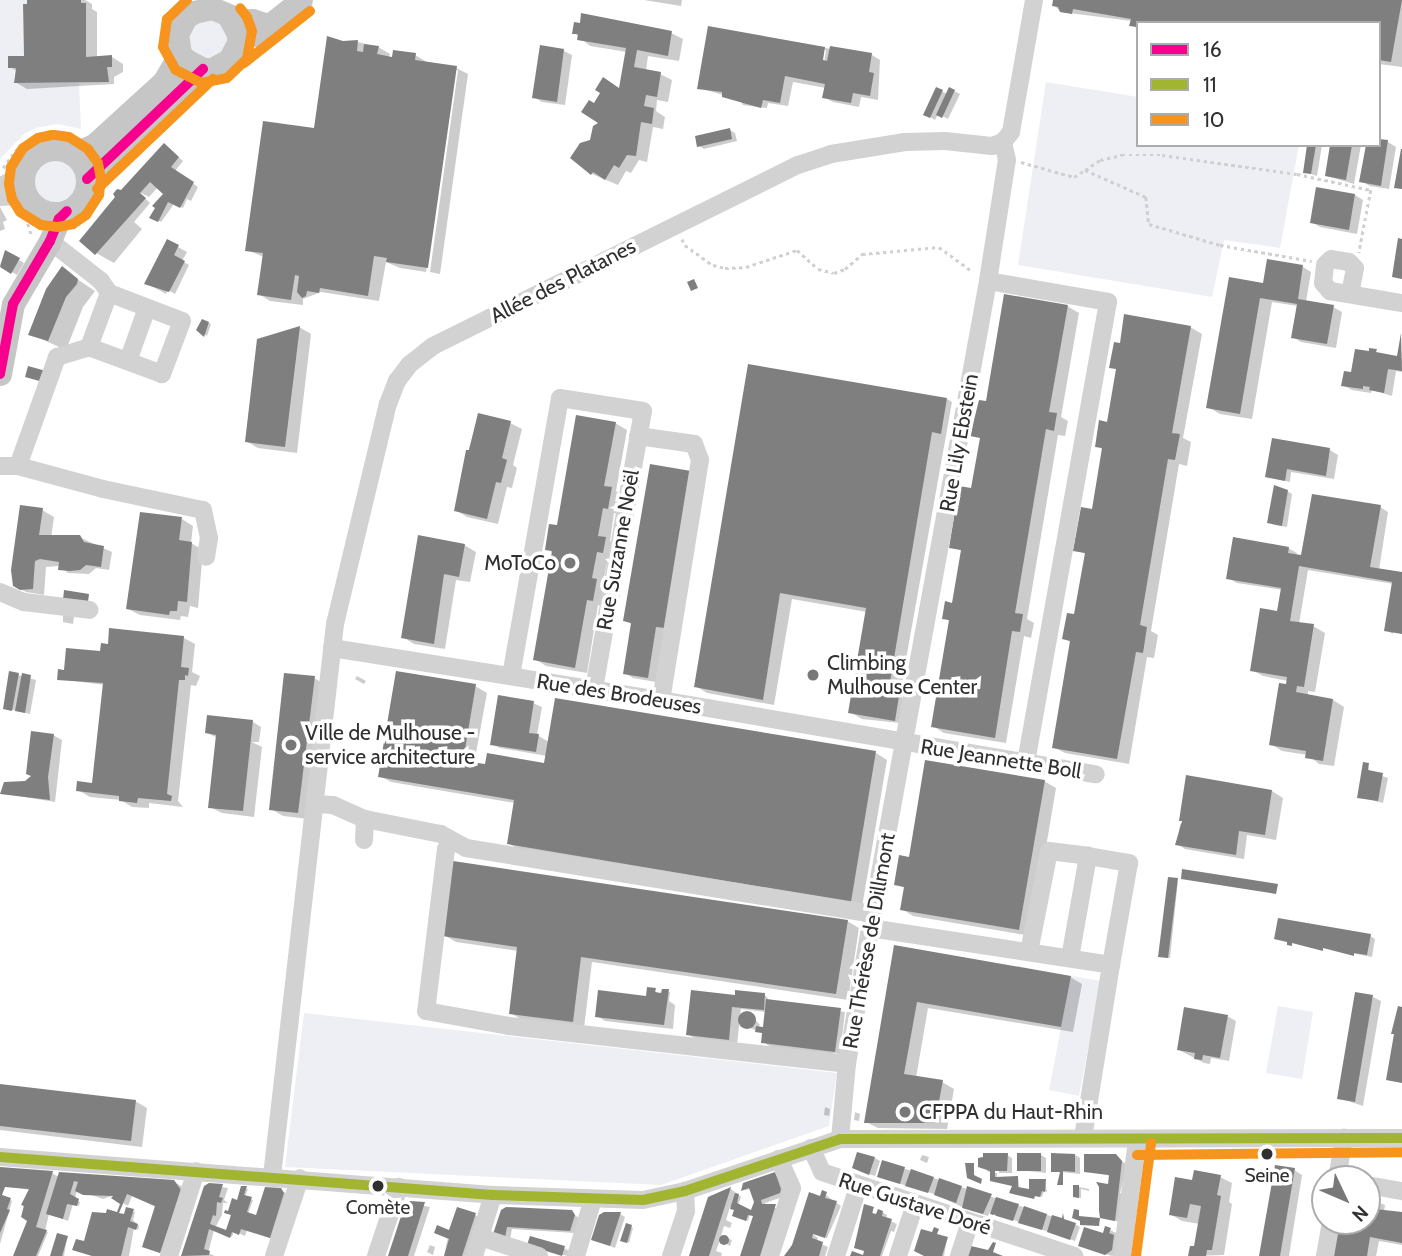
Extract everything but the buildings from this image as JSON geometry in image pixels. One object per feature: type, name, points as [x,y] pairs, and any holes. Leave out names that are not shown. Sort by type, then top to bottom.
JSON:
[{"type":"main road","points":[[180,53],[194,66],[203,69],[221,66],[298,1]]},
{"type":"main road","points":[[72,154],[94,145],[171,74],[180,53],[177,34],[187,9],[194,12],[217,8],[267,25]]},
{"type":"main road","points":[[217,8],[238,34],[235,52]]},
{"type":"main road","points":[[87,179],[203,69]]},
{"type":"main road","points":[[0,374],[13,304],[47,246],[59,219],[82,198],[87,179],[85,169],[72,154],[53,149],[43,151],[28,164],[24,173],[25,193],[43,219],[47,246]]},
{"type":"main road","points":[[34,205],[57,213],[67,211]]},
{"type":"street","points":[[1003,142],[1011,132],[1034,0]]},
{"type":"street","name":"Allée des Platanes","points":[[272,1176],[335,624],[388,404],[397,381],[410,364],[433,346],[674,224],[798,165],[831,154],[905,142],[945,141],[992,146],[1003,142]]},
{"type":"street","name":"Rue Lily Ebstein","points":[[906,744],[988,281],[1007,160],[1003,142]]},
{"type":"street","points":[[0,187],[24,173]]},
{"type":"street","points":[[0,197],[19,196],[34,205]]},
{"type":"street","points":[[47,246],[102,281],[109,293],[182,321],[162,374],[89,348],[57,357],[9,466],[202,510],[209,538],[206,557]]},
{"type":"street","points":[[1350,294],[1355,268],[1349,262],[1331,259],[1325,265],[1323,284],[1331,290],[1350,294],[1402,303]]},
{"type":"street","points":[[988,281],[1108,302],[1026,763]]},
{"type":"street","points":[[89,348],[109,293]]},
{"type":"street","points":[[128,361],[147,308]]},
{"type":"street","name":"Rue Suzanne Noël","points":[[511,676],[560,398],[643,411],[594,689]]},
{"type":"street","points":[[638,436],[694,444],[700,460],[661,700]]},
{"type":"street","points":[[0,592],[24,602],[90,610]]},
{"type":"street","name":"Rue des Brodeuses","points":[[332,648],[661,700],[906,744]]},
{"type":"street","name":"Rue Jeannette Boll","points":[[906,744],[1096,774]]},
{"type":"street","name":"Rue Thérèse de Dillmont","points":[[840,1139],[847,1064],[906,744]]},
{"type":"street","points":[[316,804],[333,805],[365,819],[441,834],[466,848],[1111,965]]},
{"type":"street","points":[[364,840],[365,819]]},
{"type":"street","points":[[452,842],[446,849],[426,1011],[509,1026],[847,1064]]},
{"type":"street","points":[[1029,952],[1049,851],[1129,863],[1083,1139]]},
{"type":"street","points":[[1070,958],[1088,856]]},
{"type":"street","points":[[1339,1165],[1343,1138]]},
{"type":"street","points":[[0,1157],[300,1178],[493,1195],[643,1200],[685,1191],[840,1139],[1137,1141],[1402,1138]]},
{"type":"street","points":[[1122,1256],[1137,1141]]},
{"type":"street","name":"Rue Gustave Doré","points":[[811,1148],[822,1172],[970,1222],[1024,1248],[1074,1256]]},
{"type":"street","points":[[770,1256],[792,1188],[779,1159]]},
{"type":"street","points":[[169,1256],[196,1171]]},
{"type":"street","points":[[274,1256],[300,1178]]},
{"type":"street","points":[[836,1256],[858,1186]]},
{"type":"street","points":[[1381,1187],[1402,1191]]},
{"type":"street","points":[[376,1256],[399,1188]]},
{"type":"street","points":[[671,1256],[686,1211],[685,1191]]},
{"type":"street","points":[[474,1256],[493,1195]]},
{"type":"street","points":[[576,1256],[593,1199]]},
{"type":"street","points":[[898,1256],[915,1204]]},
{"type":"street","points":[[959,1256],[970,1222]]},
{"type":"street","points":[[1325,1256],[1329,1235]]},
{"type":"street","points":[[480,1237],[539,1256]]},
{"type":"path","points":[[1007,160],[1029,163],[1074,177],[1100,160],[1122,155],[1162,155],[1297,174],[1371,190],[1355,268]]},
{"type":"path","points":[[1085,170],[1146,197],[1149,224],[1220,245],[1303,258],[1325,265]]},
{"type":"path","points":[[674,224],[685,245],[713,265],[724,268],[746,267],[797,250],[818,269],[834,273],[845,269],[862,254],[939,247],[988,281]]},
{"type":"shaded area","points":[[0,0],[27,0],[27,4],[23,5],[24,56],[14,72],[14,83],[79,83],[81,129],[57,124],[36,128],[24,134],[0,159]]},
{"type":"shaded area","points":[[209,18],[223,24],[229,38],[223,52],[209,58],[195,52],[189,38],[195,24]]},
{"type":"shaded area","points":[[1046,82],[1136,97],[1136,147],[1299,147],[1280,248],[1224,240],[1212,297],[1018,265]]},
{"type":"shaded area","points":[[54,156],[70,163],[77,179],[70,195],[54,202],[38,195],[31,179],[38,163]]},
{"type":"shaded area","points":[[1071,976],[1101,981],[1079,1096],[1049,1090]]},
{"type":"shaded area","points":[[1278,1006],[1313,1012],[1302,1079],[1266,1073]]},
{"type":"shaded area","points":[[304,1013],[837,1073],[829,1126],[661,1185],[285,1167]]},
{"type":"transit line","name":"10","points":[[187,0],[167,19],[163,47],[176,70],[201,83],[227,78],[247,59],[252,31],[240,8]]},
{"type":"transit line","name":"10","points":[[244,63],[310,11]]},
{"type":"transit line","name":"16","points":[[87,179],[203,69]]},
{"type":"transit line","name":"10","points":[[97,189],[213,79]]},
{"type":"transit line","name":"10","points":[[52,135],[38,138],[23,148],[11,167],[9,184],[12,199],[20,212],[41,225],[58,227],[73,224],[86,215],[99,195],[101,179],[98,163],[88,149],[69,137],[54,135]]},
{"type":"transit line","name":"16","points":[[0,374],[13,304],[50,241],[59,219],[67,211]]},
{"type":"transit line","name":"11","points":[[0,1157],[493,1195],[643,1200],[685,1191],[840,1139],[1402,1138]]},
{"type":"transit line","name":"10","points":[[1136,1256],[1151,1143]]},
{"type":"transit line","name":"10","points":[[1137,1155],[1402,1152]]},
{"type":"place","name":"MoToCo","points":[[570,563]]},
{"type":"place","name":"Climbing Mulhouse Center","points":[[813,675]]},
{"type":"place","name":"Ville de Mulhouse - service architecture","points":[[291,745]]},
{"type":"place","name":"CFPPA du Haut-Rhin","points":[[905,1112]]},
{"type":"place","name":"Seine","points":[[1267,1154]]},
{"type":"place","name":"Comète","points":[[378,1186]]}]
